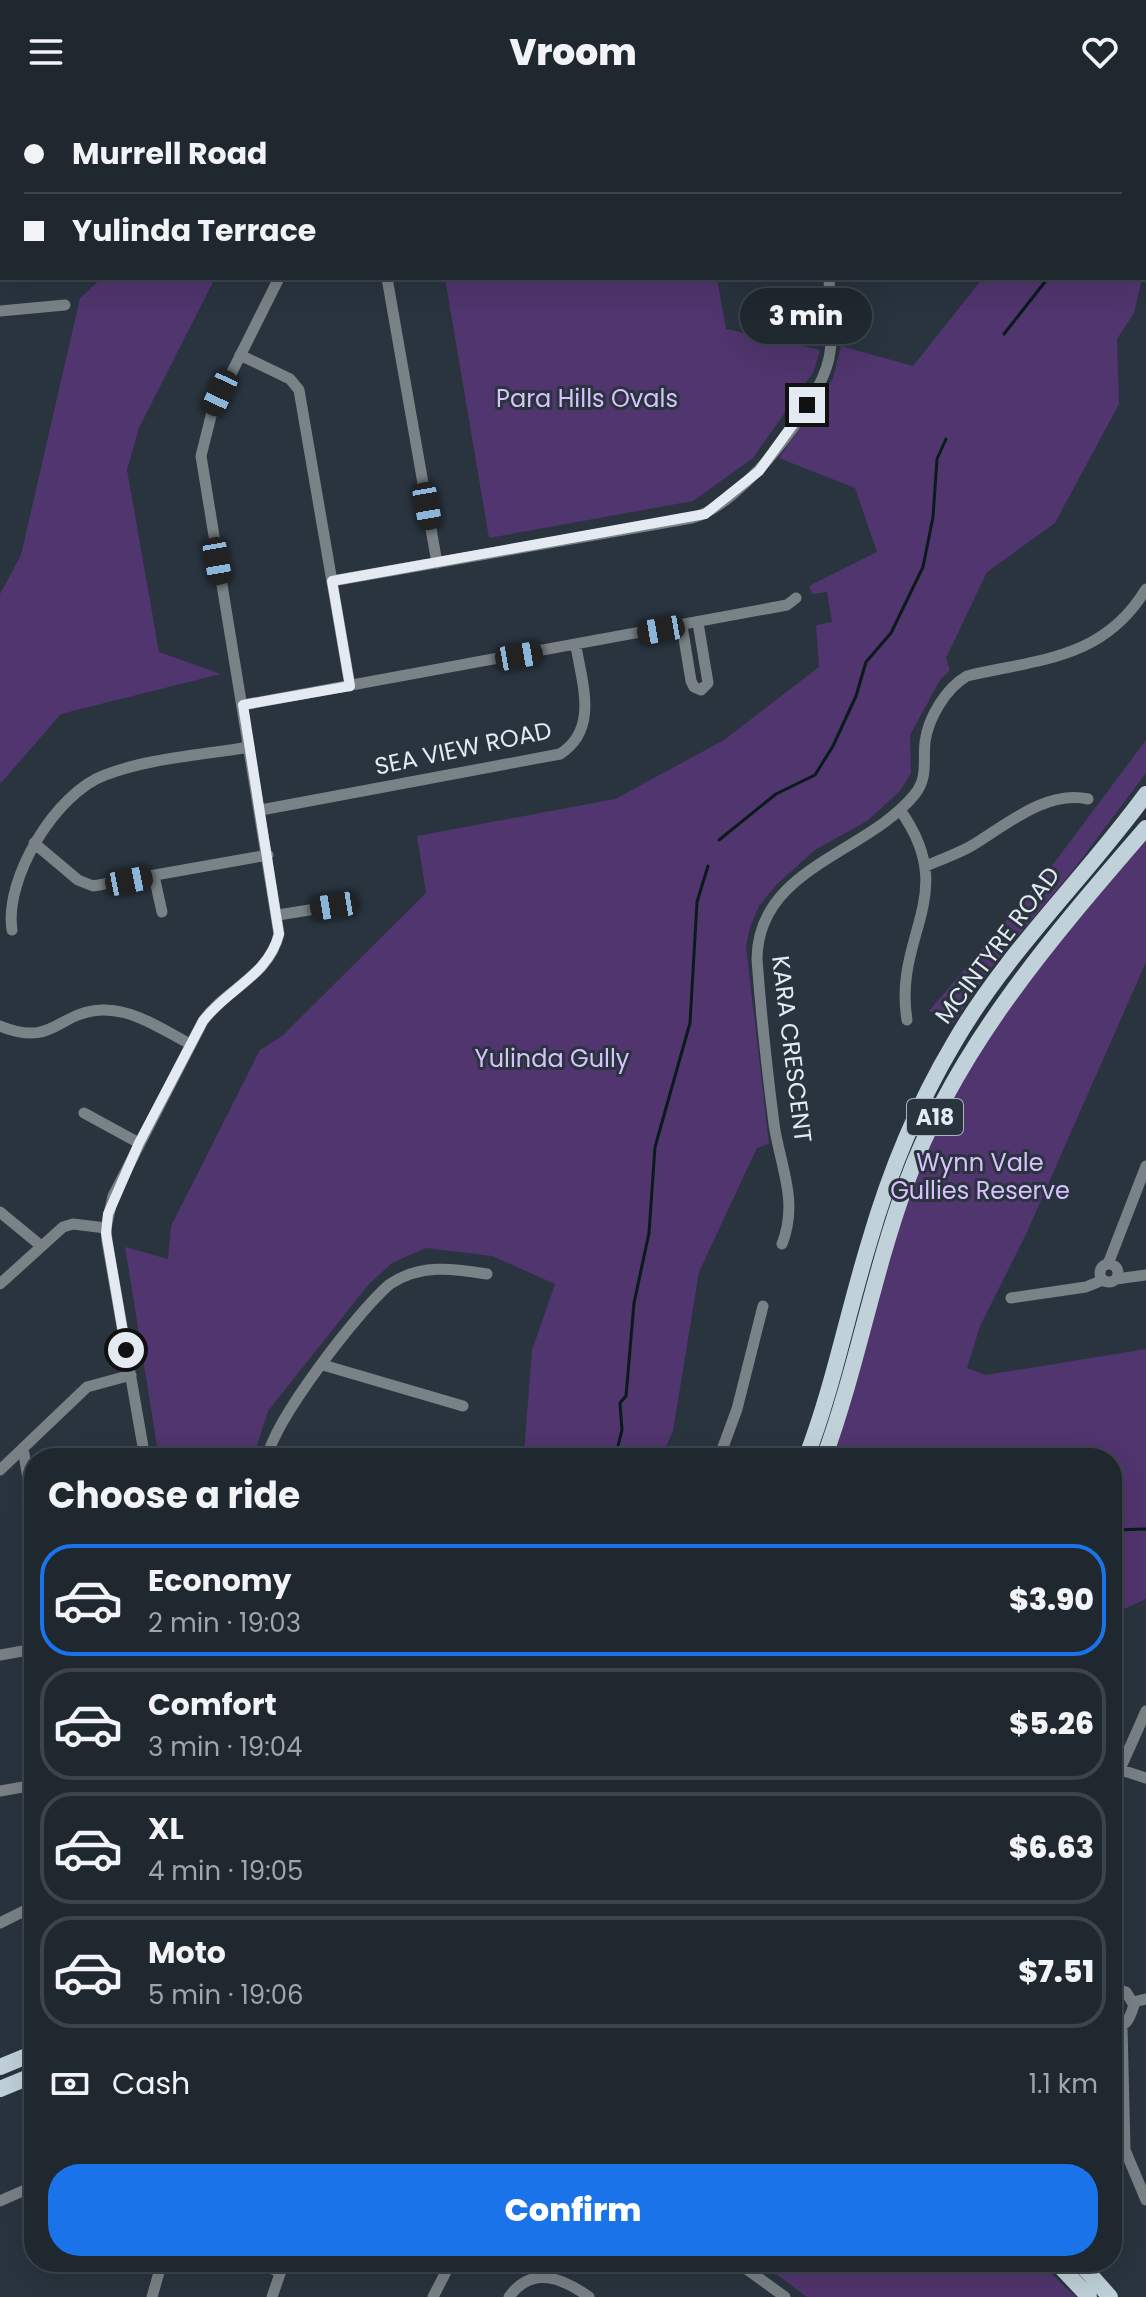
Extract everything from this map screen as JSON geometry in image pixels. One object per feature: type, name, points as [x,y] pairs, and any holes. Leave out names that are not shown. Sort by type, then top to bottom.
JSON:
[{"type":"main road","name":"MCINTYRE ROAD","points":[[809,1448],[831,1386],[877,1215],[901,1149],[940,1067],[1005,966],[1146,794]]},
{"type":"main road","name":"MCINTYRE ROAD","points":[[827,1448],[848,1388],[902,1197],[948,1091],[990,1020],[1020,979],[1146,828]]},
{"type":"main road","points":[[0,2067],[24,2057]]},
{"type":"main road","points":[[0,2089],[24,2079]]},
{"type":"main road","points":[[1065,2272],[1089,2297]]},
{"type":"main road","points":[[1088,2272],[1110,2297]]},
{"type":"street","points":[[143,1448],[106,1228],[113,1196],[190,1044],[216,1005],[268,961],[279,934],[201,456],[206,426],[278,280]]},
{"type":"street","points":[[387,280],[437,563]]},
{"type":"street","points":[[332,581],[692,518],[711,510],[766,463],[820,384],[831,335],[829,280]]},
{"type":"street","points":[[0,311],[65,305]]},
{"type":"street","points":[[240,355],[290,379],[299,390],[350,686]]},
{"type":"street","name":"KARA CRESCENT","points":[[782,1244],[788,1225],[790,1198],[773,1107],[758,968],[760,931],[771,907],[825,858],[873,832],[900,810],[922,783],[928,730],[956,683],[967,676],[1051,660],[1079,649],[1120,622],[1146,589]]},
{"type":"street","points":[[243,705],[698,623],[787,605],[796,598]]},
{"type":"street","points":[[682,626],[691,681],[701,690],[708,683],[698,623]]},
{"type":"street","name":"SEA VIEW ROAD","points":[[261,810],[560,754],[575,741],[586,719],[576,646]]},
{"type":"street","points":[[12,930],[10,912],[34,843],[72,797],[101,776],[249,747]]},
{"type":"street","points":[[926,866],[972,846],[1002,825],[1041,806],[1065,798],[1088,799]]},
{"type":"street","points":[[900,810],[919,839],[926,866],[926,906],[907,972],[907,1020]]},
{"type":"street","points":[[34,843],[90,885],[268,855]]},
{"type":"street","points":[[154,876],[162,912]]},
{"type":"street","points":[[278,915],[334,906]]},
{"type":"street","points":[[0,1026],[37,1035],[93,1011],[116,1011],[141,1019],[190,1044]]},
{"type":"street","points":[[84,1113],[139,1143]]},
{"type":"street","points":[[1103,1280],[1099,1273],[1108,1264],[1146,1166]]},
{"type":"street","points":[[0,1212],[40,1245]]},
{"type":"street","points":[[0,1284],[40,1245],[68,1225],[106,1228]]},
{"type":"street","points":[[1108,1264],[1117,1269],[1116,1279]]},
{"type":"street","points":[[271,1448],[278,1428],[378,1295],[404,1276],[440,1268],[487,1274]]},
{"type":"street","points":[[1011,1298],[1146,1275]]},
{"type":"street","points":[[723,1448],[737,1409],[763,1306]]},
{"type":"street","points":[[323,1365],[463,1406]]},
{"type":"street","points":[[0,1470],[87,1387],[131,1375]]},
{"type":"street","points":[[23,1448],[24,1454]]},
{"type":"street","points":[[0,1655],[24,1651]]},
{"type":"street","points":[[1122,1761],[1146,1711]]},
{"type":"street","points":[[1122,1770],[1146,1778]]},
{"type":"street","points":[[0,1791],[24,1787]]},
{"type":"street","points":[[0,1923],[24,1911]]},
{"type":"street","points":[[1122,1991],[1133,2002],[1129,2020],[1122,2024]]},
{"type":"street","points":[[1133,2002],[1146,1999]]},
{"type":"street","points":[[1122,2114],[1123,2132],[1146,2200]]},
{"type":"street","points":[[0,2201],[24,2190]]},
{"type":"street","points":[[152,2297],[159,2272]]},
{"type":"street","points":[[272,2297],[281,2272]]},
{"type":"street","points":[[433,2297],[446,2272]]},
{"type":"street","points":[[751,2272],[785,2297]]},
{"type":"street","points":[[509,2297],[530,2279],[555,2277],[567,2281],[589,2297]]},
{"type":"green space","points":[[100,280],[214,280],[139,428],[127,470],[159,652],[221,674],[61,714],[0,784],[0,594],[21,555],[80,298]]},
{"type":"green space","name":"Para Hills Ovals","points":[[445,280],[717,280],[726,329],[820,350],[814,371],[753,458],[693,501],[489,538]]},
{"type":"green space","name":"Yulinda Gully","points":[[981,280],[1142,280],[1134,313],[1117,339],[1119,404],[1055,523],[987,572],[946,658],[950,670],[940,680],[910,735],[911,773],[900,791],[867,821],[815,850],[777,884],[759,906],[750,927],[746,946],[769,1144],[757,1148],[699,1272],[673,1431],[665,1448],[524,1448],[532,1350],[555,1284],[492,1256],[426,1248],[392,1263],[369,1284],[268,1411],[256,1448],[157,1448],[125,1247],[168,1259],[171,1226],[260,1050],[282,1036],[426,893],[417,836],[615,799],[724,740],[819,667],[816,625],[832,622],[827,592],[812,594],[809,586],[877,552],[855,488],[779,458],[833,378],[841,346],[913,366]]},
{"type":"green space","points":[[1146,740],[1146,773],[1071,873],[987,973],[953,1024],[929,1011],[1051,867]]},
{"type":"green space","name":"Wynn Vale Gullies Reserve","points":[[1146,828],[1146,962],[1027,1232],[980,1326],[967,1368],[986,1375],[1146,1349],[1146,1599],[1122,1611],[1122,1448],[827,1448],[884,1250],[965,1061]]},
{"type":"green space","points":[[773,2272],[1050,2272],[1076,2297],[807,2297]]},
{"type":"waterway","points":[[1004,334],[1046,280]]},
{"type":"waterway","points":[[719,840],[776,794],[815,775],[833,746],[856,696],[866,662],[891,633],[923,567],[933,517],[937,459],[946,439]]},
{"type":"waterway","points":[[618,1448],[622,1430],[620,1403],[626,1396],[634,1303],[649,1233],[655,1147],[690,1023],[697,902],[708,866]]},
{"type":"waterway","points":[[1122,1530],[1146,1529]]},
{"type":"route","points":[[126,1350],[106,1233],[113,1196],[203,1021],[216,1005],[263,968],[279,934],[243,705],[350,686],[332,581],[705,514],[759,471],[807,405]]}]
